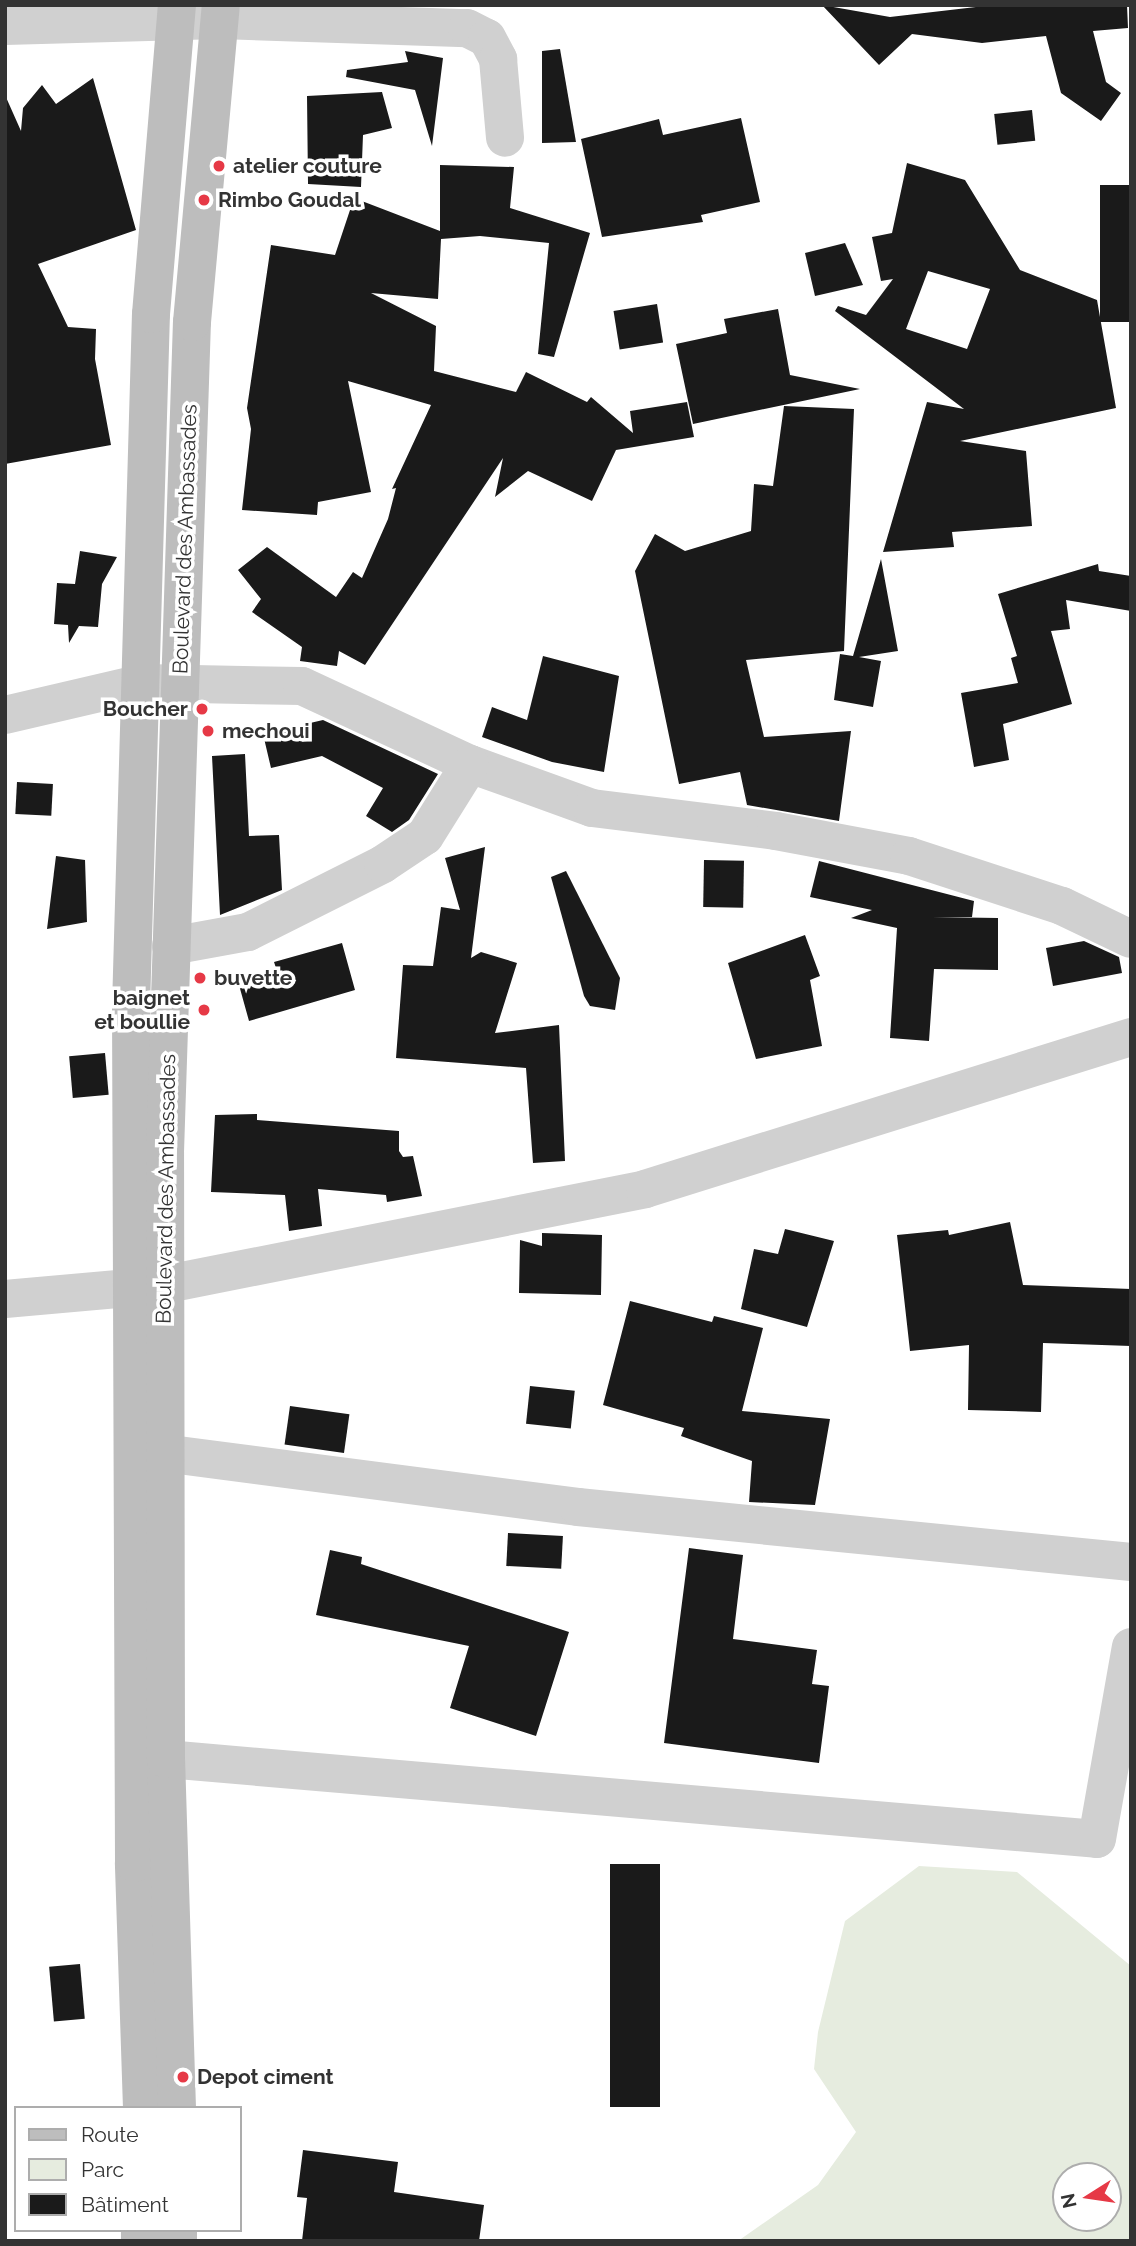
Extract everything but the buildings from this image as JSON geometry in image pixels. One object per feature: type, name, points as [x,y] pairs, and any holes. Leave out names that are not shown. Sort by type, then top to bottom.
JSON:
[{"type":"main road","name":"Boulevard des Ambassades","points":[[152,1867],[166,1759],[163,1453],[146,1287],[171,946],[192,322],[220,13]]},
{"type":"main road","name":"Boulevard des Ambassades","points":[[152,1867],[146,1287],[131,1007],[143,683],[151,314],[176,14]]},
{"type":"main road","points":[[142,2106],[152,1867]]},
{"type":"main road","points":[[152,1867],[177,2106]]},
{"type":"street","points":[[5,26],[220,13],[467,28],[486,38],[498,59],[505,138]]},
{"type":"street","points":[[5,715],[143,683],[319,690],[470,764],[592,808],[789,833],[909,856],[1062,906],[1131,939]]},
{"type":"street","points":[[171,946],[248,932],[383,864],[425,836],[470,764]]},
{"type":"street","points":[[5,1299],[146,1287],[645,1189],[1131,1037]]},
{"type":"street","points":[[163,1453],[578,1507],[1131,1562]]},
{"type":"street","points":[[166,1759],[1097,1839],[1131,1647]]},
{"type":"green space","points":[[919,1866],[1017,1872],[1131,1966],[1131,2241],[738,2241],[818,2185],[856,2132],[814,2069],[818,2032],[845,1921]]},
{"type":"place","name":"atelier couture","points":[[219,166]]},
{"type":"place","name":"Rimbo Goudal","points":[[204,200]]},
{"type":"place","name":"Boucher","points":[[202,709]]},
{"type":"place","name":"mechoui","points":[[208,731]]},
{"type":"place","name":"buvette","points":[[200,978]]},
{"type":"place","name":"baignet et boullie","points":[[204,1010]]},
{"type":"place","name":"Depot ciment","points":[[183,2077]]}]
